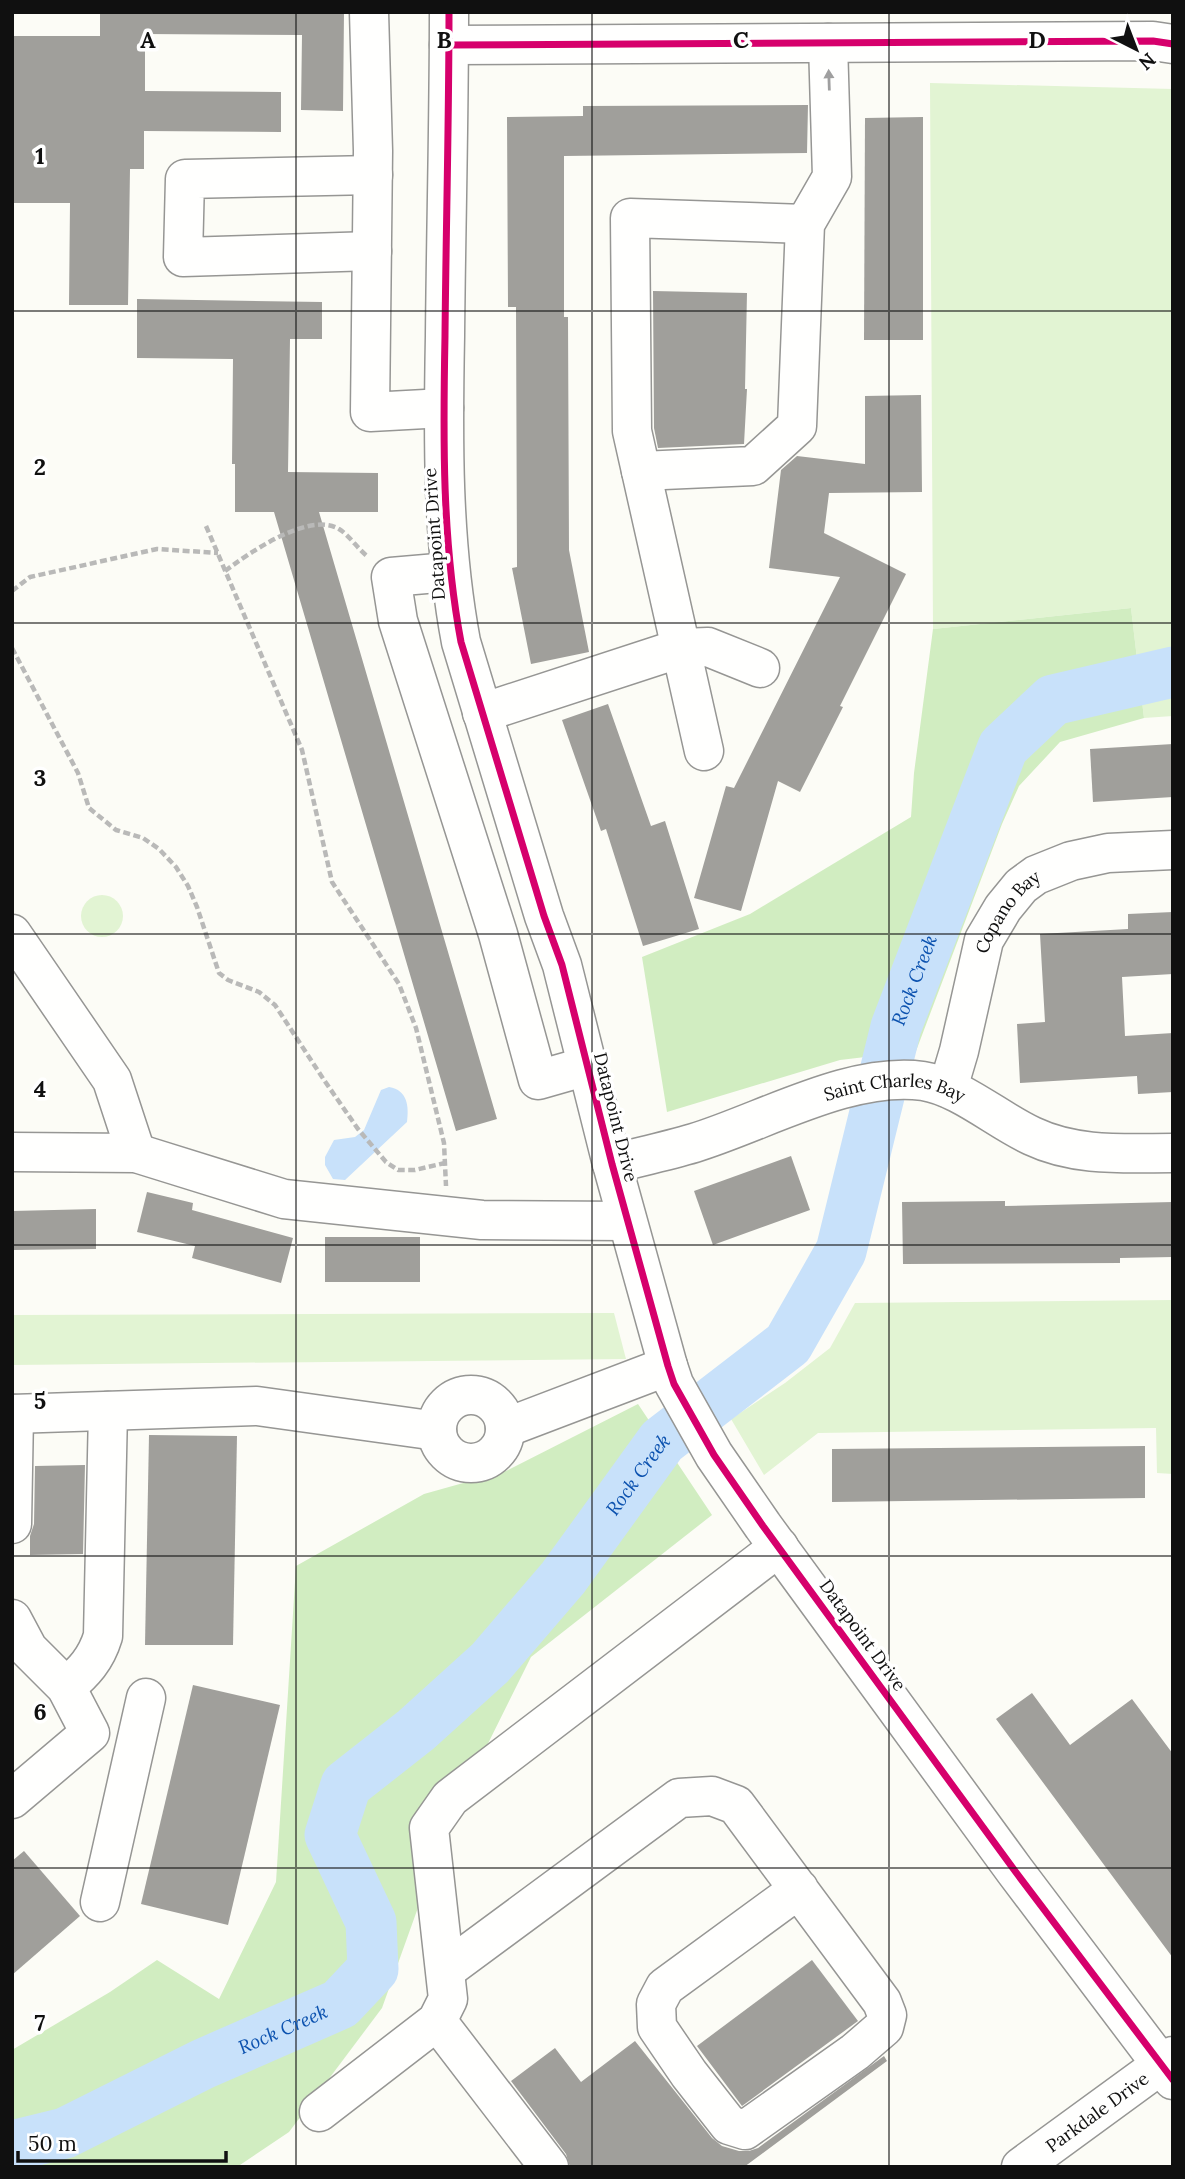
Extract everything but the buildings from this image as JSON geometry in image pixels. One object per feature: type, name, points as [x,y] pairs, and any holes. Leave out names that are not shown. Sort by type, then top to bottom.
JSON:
[{"type":"street","points":[[369,12],[373,175],[370,412],[444,408]]},
{"type":"street","points":[[449,28],[842,33],[921,27],[1173,44]]},
{"type":"street","name":"Datapoint Drive","points":[[449,28],[444,408],[449,572],[460,642],[544,916],[562,965],[627,1221],[671,1375],[714,1455],[779,1547],[1015,1871],[1169,2067]]},
{"type":"street","points":[[641,471],[753,466],[797,426],[805,224],[832,177],[830,117],[842,33]]},
{"type":"street","points":[[372,251],[183,257],[185,179],[373,175]]},
{"type":"street","points":[[704,751],[632,431],[630,218],[805,224]]},
{"type":"street","points":[[449,572],[391,577],[398,621],[498,934],[538,1080],[587,1066]]},
{"type":"street","points":[[482,713],[681,648],[708,647],[760,668]]},
{"type":"street","name":"Copano Bay","points":[[948,1088],[984,940],[1003,908],[1021,886],[1036,875],[1071,861],[1108,853],[1173,849]]},
{"type":"street","points":[[498,934],[544,916]]},
{"type":"street","points":[[12,934],[112,1080],[136,1153]]},
{"type":"street","name":"Saint Charles Bay","points":[[612,1164],[695,1143],[835,1092],[906,1079],[948,1088],[1009,1125],[1034,1138],[1059,1146],[1086,1152],[1173,1153]]},
{"type":"street","points":[[12,1152],[136,1153],[284,1199],[482,1220],[627,1221]]},
{"type":"street","points":[[12,1524],[13,1413],[257,1406],[437,1431],[439,1443],[446,1453],[455,1460],[478,1463],[498,1450],[505,1428],[671,1375]]},
{"type":"street","points":[[66,1687],[97,1655],[103,1636],[108,1411]]},
{"type":"street","points":[[319,2112],[437,2021],[448,1999],[429,1828],[450,1798],[779,1547]]},
{"type":"street","points":[[12,1619],[28,1648],[66,1687],[90,1733]]},
{"type":"street","points":[[100,1902],[146,1698]]},
{"type":"street","points":[[90,1733],[136,1743]]},
{"type":"street","points":[[12,1799],[90,1733]]},
{"type":"street","points":[[446,1970],[679,1798],[712,1796],[736,1805],[799,1889],[882,2002],[887,2015],[884,2027],[855,2052],[745,2130],[729,2125],[689,2074],[657,2027],[656,2004],[665,1987],[799,1889]]},
{"type":"street","points":[[437,2021],[549,2167]]},
{"type":"street","name":"Parkdale Drive","points":[[1021,2167],[1169,2067]]},
{"type":"path","points":[[206,526],[302,750],[332,882],[399,985],[412,1017],[444,1143],[448,1216]]},
{"type":"path","points":[[225,570],[250,552],[292,530],[322,526],[343,532],[352,544],[391,577]]},
{"type":"path","points":[[12,591],[30,577],[157,549],[218,553]]},
{"type":"path","points":[[12,648],[78,773],[89,808],[116,830],[143,838],[176,867],[197,907],[219,973],[228,980],[259,992],[275,1005],[358,1129],[380,1155],[398,1170],[415,1170],[445,1163]]},
{"type":"green space","points":[[930,83],[1173,89],[1173,716],[1144,718],[1131,608],[933,629]]},
{"type":"green space","points":[[1131,608],[1144,718],[1060,742],[1019,786],[916,1051],[840,1060],[667,1112],[642,957],[750,914],[911,817],[914,773],[933,629]]},
{"type":"green space","points":[[102,895],[117,901],[123,916],[117,931],[102,937],[87,931],[81,916],[87,901]]},
{"type":"green space","points":[[1173,1300],[1173,1474],[1157,1473],[1156,1428],[818,1433],[764,1475],[731,1419],[785,1383],[830,1348],[855,1303]]},
{"type":"green space","points":[[614,1313],[626,1359],[12,1365],[12,1315]]},
{"type":"green space","points":[[638,1404],[712,1515],[531,1657],[448,1824],[382,2008],[289,2132],[237,2167],[12,2167],[12,2050],[110,1992],[157,1960],[219,1999],[276,1882],[296,1566],[424,1494],[506,1471]]},
{"type":"water","points":[[389,1087],[404,1095],[408,1111],[407,1122],[345,1180],[333,1179],[325,1165],[325,1157],[334,1140],[355,1137],[364,1130],[381,1090]]},
{"type":"waterway","name":"Rock Creek","points":[[12,2146],[65,2133],[203,2064],[340,2004],[373,1969],[371,1922],[330,1835],[346,1785],[416,1730],[490,1663],[563,1578],[662,1441],[788,1344],[841,1251],[896,1027],[1003,747],[1053,700],[1173,672]]},
{"type":"cycle path","points":[[449,12],[444,451],[450,566],[461,642],[544,916],[562,965],[612,1164],[674,1384],[714,1455],[763,1526],[1015,1871],[1173,2080]]},
{"type":"cycle path","points":[[449,45],[1153,41],[1173,44]]}]
